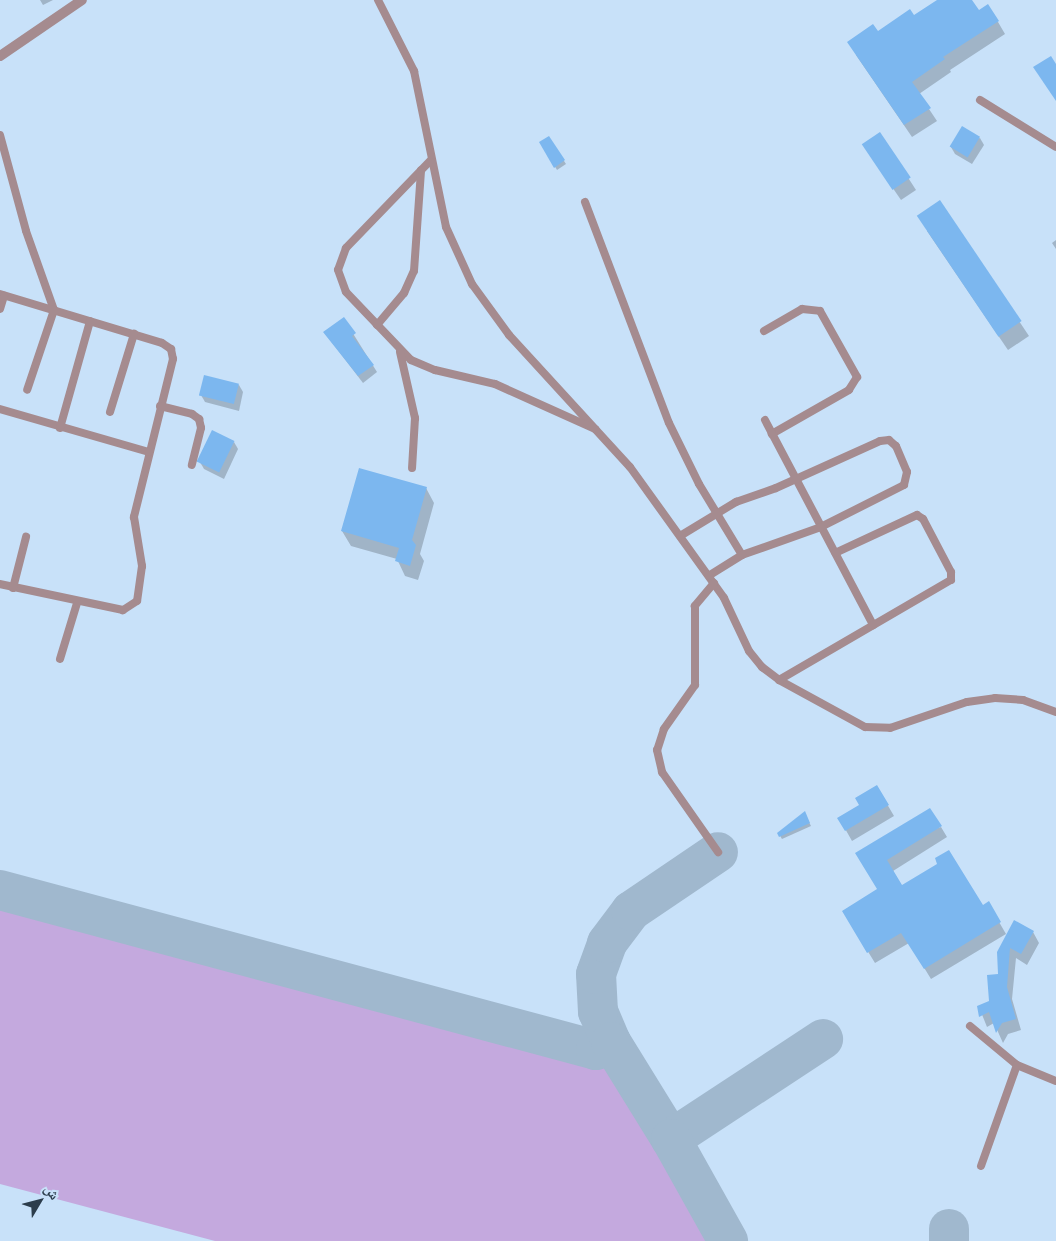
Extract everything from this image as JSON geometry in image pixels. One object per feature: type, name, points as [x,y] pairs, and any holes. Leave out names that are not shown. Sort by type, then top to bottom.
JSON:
[{"type":"street","points":[[0,56],[82,0]]},
{"type":"lane","points":[[378,0],[414,71],[430,160],[446,227],[472,284],[510,335],[630,467],[711,580],[749,651],[778,680],[854,723],[878,729],[890,728],[967,702],[995,698],[1023,700],[1056,712]]},
{"type":"lane","points":[[980,100],[1056,147]]},
{"type":"lane","points":[[0,135],[26,231],[54,310],[27,390]]},
{"type":"lane","points":[[430,160],[346,248],[340,258],[340,282],[400,352],[423,366],[495,384],[598,430]]},
{"type":"lane","points":[[377,325],[404,293],[414,271],[421,170]]},
{"type":"lane","points":[[585,202],[669,423],[716,514],[742,555]]},
{"type":"lane","points":[[0,308],[2,295],[162,343],[173,354],[134,517],[142,566],[137,601],[123,610],[77,603],[0,584]]},
{"type":"lane","points":[[764,331],[802,309],[820,311],[857,377],[849,390],[772,434]]},
{"type":"lane","points":[[60,428],[90,321]]},
{"type":"lane","points":[[110,412],[134,334]]},
{"type":"lane","points":[[400,352],[415,418],[412,468]]},
{"type":"lane","points":[[160,406],[192,414],[199,419],[201,428],[192,465]]},
{"type":"lane","points":[[0,409],[60,428],[149,452]]},
{"type":"lane","points":[[765,420],[873,625]]},
{"type":"lane","points":[[680,536],[746,497],[796,479],[880,441],[889,440],[896,446],[907,472],[904,485],[821,527],[742,555],[711,580],[695,606],[695,685],[664,729],[657,750],[662,772],[718,852]]},
{"type":"lane","points":[[778,680],[949,583],[952,576],[923,519],[917,515],[836,553]]},
{"type":"lane","points":[[13,588],[26,537]]},
{"type":"lane","points":[[60,660],[77,603]]},
{"type":"lane","points":[[970,1026],[1017,1065],[1056,1081]]},
{"type":"lane","points":[[981,1166],[1017,1065]]},
{"type":"shaded area","points":[[0,898],[521,1038],[607,1068],[710,1241],[215,1241],[0,1184]]},
{"type":"building","points":[[937,0],[972,0],[979,10],[988,4],[999,21],[943,57],[945,59],[912,82],[931,108],[904,125],[847,42],[873,24],[878,31],[910,9],[914,15]]},
{"type":"building","points":[[1051,56],[1056,64],[1056,101],[1033,67]]},
{"type":"building","points":[[962,126],[980,137],[968,157],[950,147]]},
{"type":"building","points":[[880,132],[911,178],[893,190],[862,144]]},
{"type":"building","points":[[549,136],[565,160],[554,168],[539,142]]},
{"type":"building","points":[[940,200],[1022,321],[998,337],[917,216]]},
{"type":"building","points":[[344,317],[356,333],[352,336],[374,365],[358,376],[323,332]]},
{"type":"building","points":[[204,375],[239,384],[234,404],[199,395]]},
{"type":"building","points":[[212,430],[234,441],[219,472],[197,461]]},
{"type":"building","points":[[359,468],[427,487],[412,540],[416,545],[410,566],[395,561],[399,548],[341,531]]},
{"type":"building","points":[[877,785],[889,805],[845,831],[837,818],[859,805],[855,798]]},
{"type":"building","points":[[930,808],[942,826],[887,860],[902,885],[937,864],[935,858],[949,850],[983,905],[989,901],[1001,922],[924,969],[901,933],[867,953],[842,911],[877,889],[855,853]]},
{"type":"building","points":[[805,811],[810,823],[779,837],[777,833]]},
{"type":"building","points":[[1014,920],[1034,931],[1021,954],[1010,948],[1007,987],[1016,1019],[1002,1023],[996,1033],[989,1012],[979,1017],[977,1006],[989,1001],[987,975],[998,974],[997,952]]},
{"type":"taxiway","points":[[0,890],[596,1050],[611,1042],[598,1012],[596,974],[607,943],[631,911],[718,852]]},
{"type":"taxiway","points":[[611,1042],[671,1139],[823,1039]]},
{"type":"taxiway","points":[[671,1139],[728,1241]]},
{"type":"taxiway","points":[[949,1229],[949,1241]]}]
